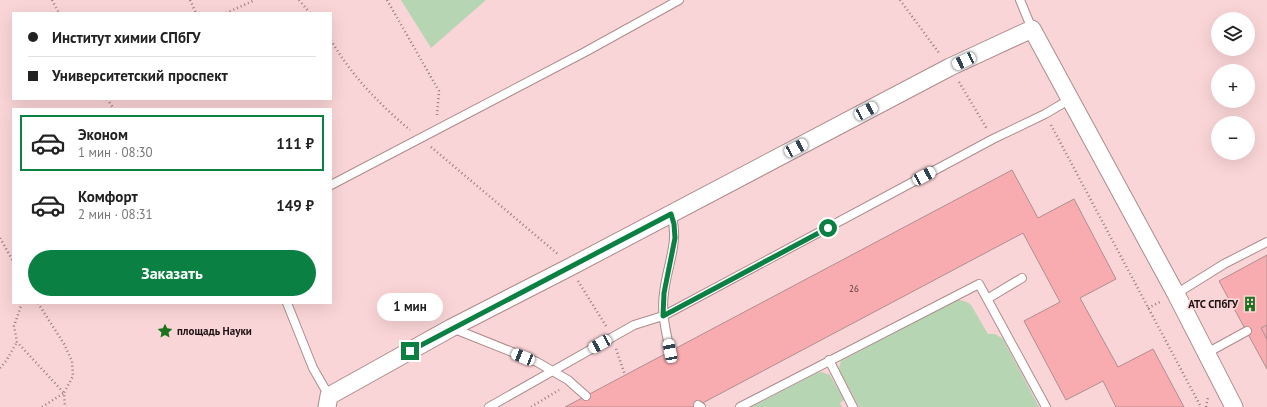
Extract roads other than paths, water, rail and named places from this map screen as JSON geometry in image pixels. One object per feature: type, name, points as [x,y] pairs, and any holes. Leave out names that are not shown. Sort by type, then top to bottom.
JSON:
[{"type":"street","points":[[328,401],[451,328],[950,67],[1032,29],[1176,294],[1234,407]]},
{"type":"lane","points":[[332,184],[585,52],[679,0]]},
{"type":"lane","points":[[1020,0],[1032,29]]},
{"type":"lane","points":[[489,407],[634,325],[663,316],[986,143],[1062,104]]},
{"type":"lane","points":[[670,351],[663,316],[664,293],[675,238],[674,224],[671,214]]},
{"type":"lane","points":[[1176,294],[1224,264],[1267,242]]},
{"type":"lane","points":[[987,299],[1022,278]]},
{"type":"lane","points":[[740,407],[979,284],[1046,407]]},
{"type":"lane","points":[[286,304],[328,401]]},
{"type":"lane","points":[[451,328],[537,362],[568,380],[586,396]]},
{"type":"lane","points":[[1206,354],[1247,331]]},
{"type":"lane","points":[[829,360],[853,407]]},
{"type":"place","name":"АТС СПбГУ","points":[[1250,304]]},
{"type":"place","name":"площадь Науки","points":[[165,331]]}]
